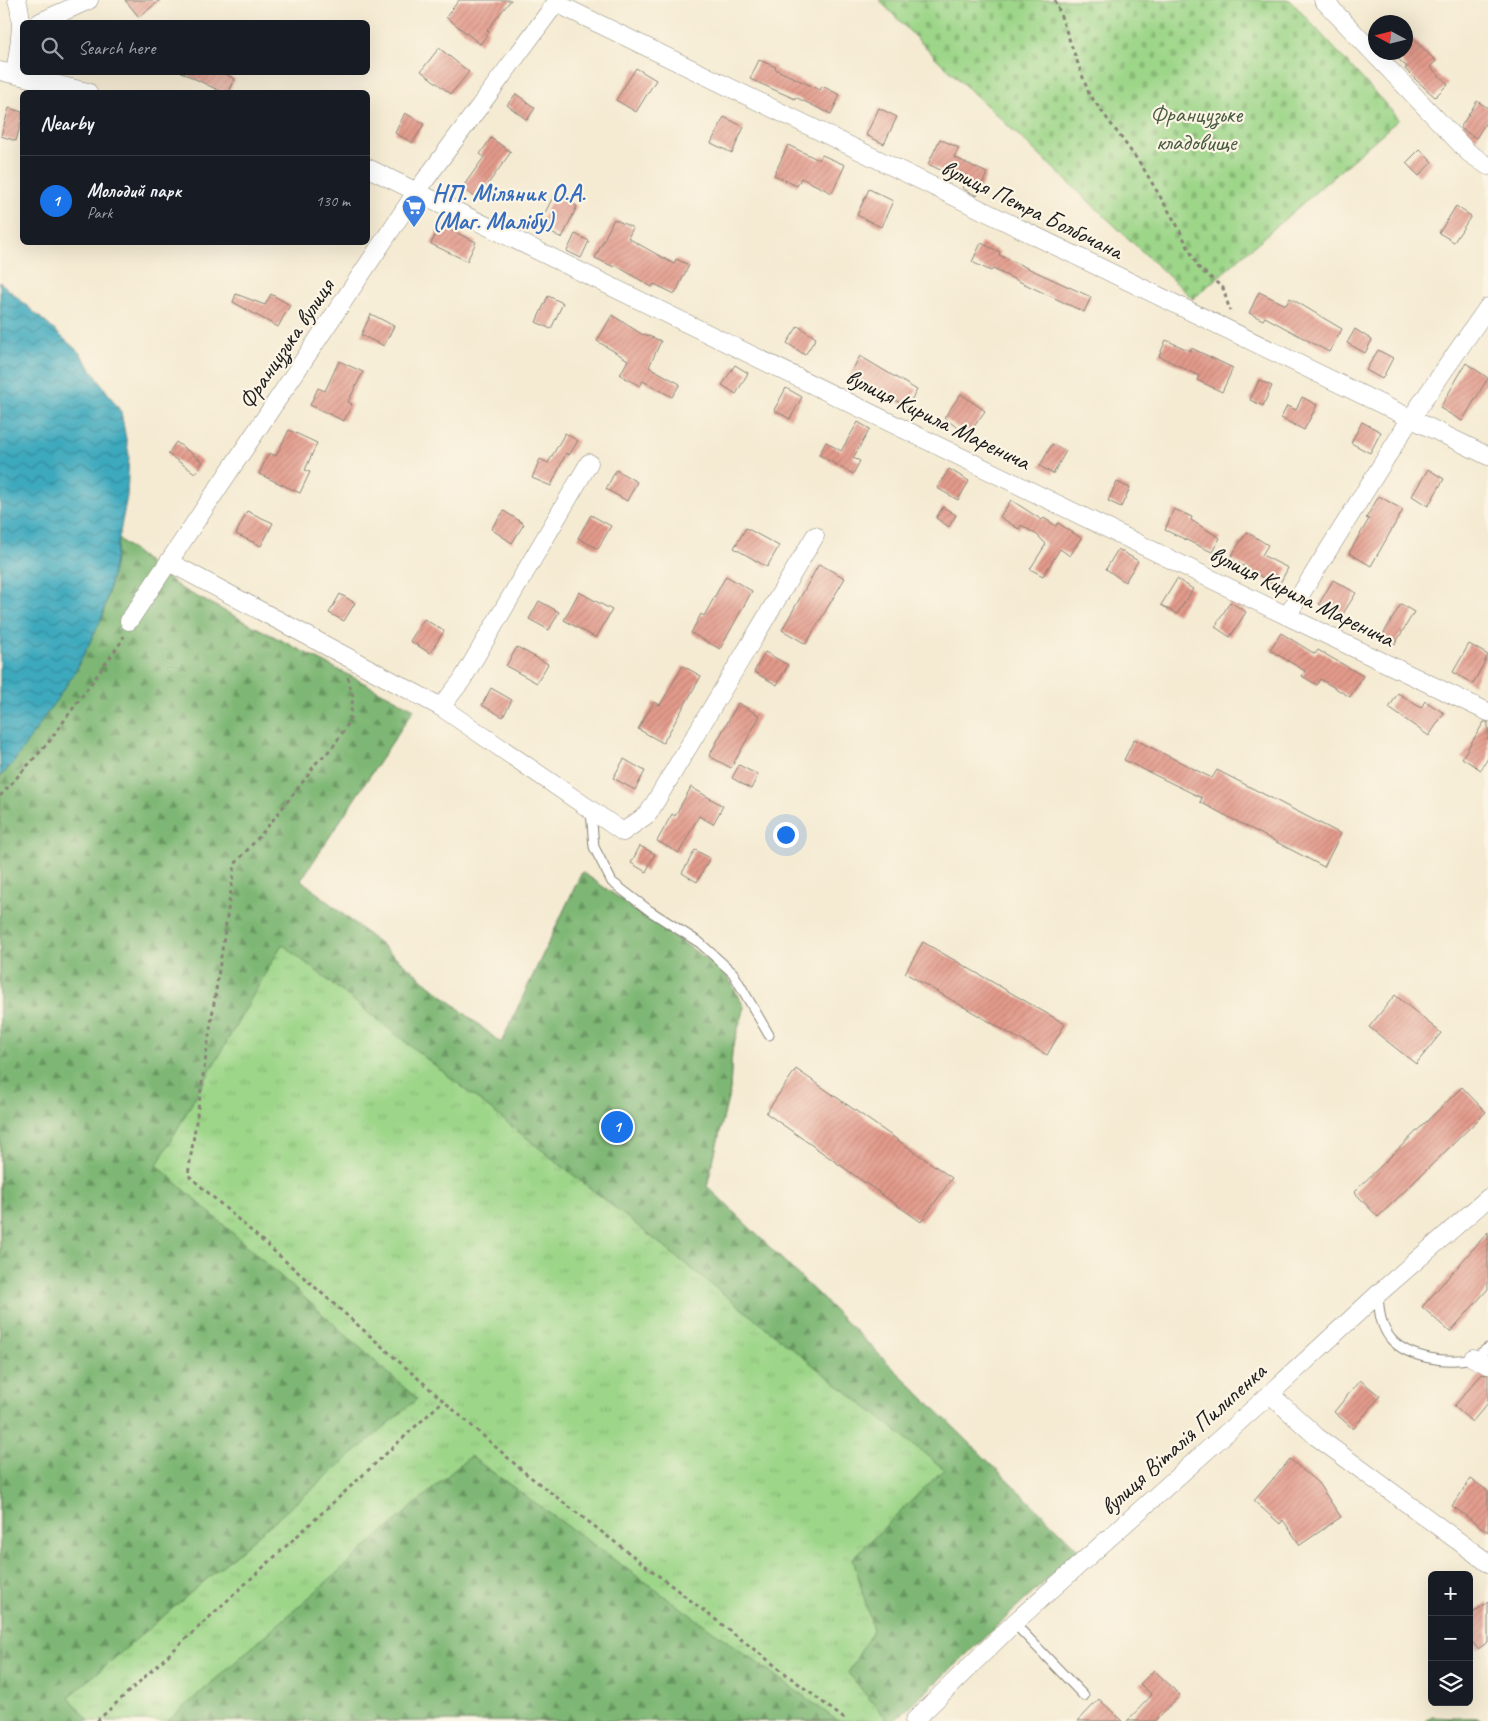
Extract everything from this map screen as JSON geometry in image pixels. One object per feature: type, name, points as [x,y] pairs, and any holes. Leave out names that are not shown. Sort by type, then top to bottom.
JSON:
[{"type":"street","points":[[17,0],[21,11],[21,20]]},
{"type":"street","points":[[44,20],[89,0]]},
{"type":"street","points":[[1322,0],[1469,153],[1488,166]]},
{"type":"street","name":"вулиця Петра Болбочана","points":[[557,2],[1238,336],[1488,456]]},
{"type":"street","name":"Французька вулиця","points":[[129,621],[416,192],[557,2]]},
{"type":"street","points":[[8,72],[20,36]]},
{"type":"street","points":[[20,75],[80,90]]},
{"type":"street","name":"вулиця Кирила Маренича","points":[[370,169],[1488,712]]},
{"type":"street","points":[[1287,616],[1411,418],[1488,307]]},
{"type":"street","points":[[441,707],[462,680],[589,463]]},
{"type":"street","points":[[169,562],[441,707],[623,832],[648,814],[816,536]]},
{"type":"street","name":"вулиця Віталія Пилипенка","points":[[914,1721],[1014,1623],[1270,1394],[1378,1294],[1488,1198]]},
{"type":"street","points":[[1270,1394],[1317,1437],[1488,1563]]},
{"type":"lane","points":[[591,810],[594,847],[612,882],[650,912],[700,943],[732,973],[769,1035]]},
{"type":"lane","points":[[1378,1294],[1379,1317],[1391,1338],[1410,1353],[1442,1360],[1481,1362],[1488,1348]]},
{"type":"lane","points":[[1014,1623],[1084,1696]]},
{"type":"path","points":[[1055,0],[1089,94],[1142,166],[1177,226],[1198,267],[1223,288],[1238,336]]},
{"type":"path","points":[[0,796],[48,743],[121,642],[129,621]]},
{"type":"path","points":[[334,650],[348,676],[353,697],[348,724],[332,748],[315,764],[265,830],[235,864],[188,1175],[524,1472],[847,1721]]},
{"type":"path","points":[[97,1721],[443,1401]]},
{"type":"green space","name":"Французьке кладовище","points":[[879,0],[1290,0],[1399,119],[1193,299],[939,61]]},
{"type":"green space","points":[[119,539],[180,588],[414,709],[301,880],[501,1043],[582,872],[725,972],[744,1007],[732,1050],[730,1090],[707,1186],[1079,1550],[894,1721],[0,1721],[0,777],[13,763],[102,618]]},
{"type":"green space","points":[[119,539],[180,588],[414,709],[301,880],[501,1043],[582,872],[725,972],[744,1007],[732,1050],[730,1090],[707,1186],[1079,1550],[894,1721],[888,1721],[848,1673],[873,1630],[853,1558],[944,1469],[282,944],[157,1165],[417,1399],[69,1697],[89,1721],[0,1721],[0,777],[13,763],[102,618]]},
{"type":"green space","points":[[470,1456],[838,1721],[168,1721]]},
{"type":"green space","points":[[1432,1716],[1477,1718],[1482,1721],[1425,1721]]},
{"type":"water","points":[[0,282],[80,353],[121,412],[129,455],[127,496],[102,618],[74,674],[13,763],[0,777]]},
{"type":"building","points":[[125,0],[160,0],[139,17]]},
{"type":"building","points":[[459,0],[511,0],[487,30],[489,32],[480,44],[446,17]]},
{"type":"building","points":[[1413,39],[1436,61],[1430,67],[1448,84],[1435,97],[1405,69],[1407,67],[1400,60],[1413,60]]},
{"type":"building","points":[[439,48],[469,72],[451,94],[421,71]]},
{"type":"building","points":[[759,60],[820,90],[822,86],[840,95],[831,114],[750,79]]},
{"type":"building","points":[[636,68],[656,80],[636,112],[616,100]]},
{"type":"building","points":[[187,75],[227,75],[235,79],[230,90],[218,90]]},
{"type":"building","points":[[516,94],[535,108],[527,120],[507,105]]},
{"type":"building","points":[[1477,101],[1488,108],[1488,119],[1476,138],[1460,128]]},
{"type":"building","points":[[9,108],[20,111],[20,126],[16,141],[1,136]]},
{"type":"building","points":[[879,108],[897,117],[884,144],[866,135]]},
{"type":"building","points":[[405,113],[424,124],[413,143],[395,133]]},
{"type":"building","points":[[724,117],[744,127],[732,153],[711,143]]},
{"type":"building","points":[[491,138],[511,152],[479,200],[462,188],[484,157],[480,154]]},
{"type":"building","points":[[940,139],[959,148],[954,157],[987,173],[977,196],[962,188],[965,182],[928,164]]},
{"type":"building","points":[[788,145],[819,160],[822,155],[845,165],[832,193],[801,178],[797,186],[774,175]]},
{"type":"building","points":[[1420,149],[1432,162],[1419,176],[1406,163]]},
{"type":"building","points":[[869,189],[893,201],[881,227],[857,215]]},
{"type":"building","points":[[554,195],[577,206],[562,238],[538,227]]},
{"type":"building","points":[[1456,206],[1471,216],[1454,242],[1439,233]]},
{"type":"building","points":[[614,219],[633,228],[628,238],[674,264],[676,259],[689,265],[675,294],[654,284],[652,287],[615,265],[614,267],[595,258]]},
{"type":"building","points":[[440,225],[476,242],[467,261],[431,244]]},
{"type":"building","points":[[575,234],[589,241],[581,258],[567,251]]},
{"type":"building","points":[[981,243],[1000,252],[999,255],[1091,297],[1084,312],[993,269],[991,271],[972,262]]},
{"type":"building","points":[[1259,292],[1286,305],[1290,298],[1342,329],[1329,352],[1265,317],[1263,320],[1249,313]]},
{"type":"building","points":[[236,294],[265,305],[271,294],[290,305],[278,327],[233,302]]},
{"type":"building","points":[[548,296],[563,303],[551,329],[536,322]]},
{"type":"building","points":[[371,314],[394,326],[384,346],[361,335]]},
{"type":"building","points":[[612,315],[643,335],[661,341],[649,367],[680,384],[672,397],[643,381],[640,386],[620,375],[628,360],[597,341]]},
{"type":"building","points":[[798,326],[816,338],[805,355],[787,343]]},
{"type":"building","points":[[1355,329],[1372,340],[1365,353],[1347,343]]},
{"type":"building","points":[[1166,340],[1190,351],[1191,348],[1233,368],[1222,392],[1197,380],[1199,376],[1159,356]]},
{"type":"building","points":[[1378,350],[1393,358],[1382,379],[1366,370]]},
{"type":"building","points":[[860,356],[917,390],[907,407],[871,386],[870,388],[849,376]]},
{"type":"building","points":[[339,361],[363,372],[348,402],[352,404],[344,421],[310,405],[318,388],[325,391]]},
{"type":"building","points":[[1466,363],[1488,378],[1462,421],[1440,408]]},
{"type":"building","points":[[735,365],[748,373],[736,394],[722,385]]},
{"type":"building","points":[[1259,380],[1272,386],[1263,406],[1250,400]]},
{"type":"building","points":[[786,388],[802,397],[790,419],[774,410]]},
{"type":"building","points":[[961,394],[985,411],[968,435],[944,418]]},
{"type":"building","points":[[1302,397],[1317,405],[1304,430],[1281,418],[1287,406],[1296,410]]},
{"type":"building","points":[[858,422],[870,429],[853,458],[860,461],[853,474],[819,455],[826,442],[841,451]]},
{"type":"building","points":[[1362,422],[1381,432],[1370,453],[1351,443]]},
{"type":"building","points":[[289,430],[317,443],[305,470],[310,472],[300,493],[259,474],[269,453],[276,456]]},
{"type":"building","points":[[565,433],[578,441],[569,455],[566,453],[551,486],[532,478],[540,459],[548,463]]},
{"type":"building","points":[[176,442],[203,462],[195,473],[168,454]]},
{"type":"building","points":[[1052,444],[1066,451],[1053,474],[1040,466]]},
{"type":"building","points":[[949,469],[969,481],[958,500],[937,488]]},
{"type":"building","points":[[1428,469],[1444,479],[1428,506],[1412,496]]},
{"type":"building","points":[[616,470],[637,482],[627,501],[606,489]]},
{"type":"building","points":[[1117,482],[1130,488],[1121,507],[1108,501]]},
{"type":"building","points":[[1379,496],[1403,510],[1371,566],[1349,553],[1369,519],[1366,518]]},
{"type":"building","points":[[1011,500],[1042,520],[1044,518],[1056,526],[1058,523],[1081,538],[1070,556],[1060,549],[1043,576],[1030,569],[1046,544],[1037,535],[1021,525],[1019,529],[1000,517]]},
{"type":"building","points":[[943,507],[956,515],[949,527],[936,518]]},
{"type":"building","points":[[1174,509],[1192,517],[1191,520],[1220,538],[1212,552],[1165,530]]},
{"type":"building","points":[[247,511],[273,523],[261,546],[236,534]]},
{"type":"building","points":[[504,511],[524,524],[512,543],[491,529]]},
{"type":"building","points":[[591,515],[611,526],[598,549],[578,538]]},
{"type":"building","points":[[746,528],[779,546],[767,567],[734,548]]},
{"type":"building","points":[[1247,532],[1268,545],[1262,555],[1288,568],[1278,587],[1230,558]]},
{"type":"building","points":[[1118,549],[1138,561],[1125,582],[1106,569]]},
{"type":"building","points":[[819,564],[845,578],[806,644],[782,630]]},
{"type":"building","points":[[726,576],[752,591],[720,649],[691,633],[701,614],[704,616]]},
{"type":"building","points":[[1177,579],[1193,589],[1177,614],[1161,605]]},
{"type":"building","points":[[1333,580],[1356,593],[1341,617],[1319,604]]},
{"type":"building","points":[[579,592],[612,610],[596,638],[564,620]]},
{"type":"building","points":[[340,594],[355,603],[344,621],[329,613]]},
{"type":"building","points":[[539,601],[559,612],[549,630],[529,619]]},
{"type":"building","points":[[1230,602],[1246,612],[1230,637],[1215,627]]},
{"type":"building","points":[[1401,604],[1414,612],[1395,644],[1382,636]]},
{"type":"building","points":[[424,619],[444,631],[430,653],[410,641]]},
{"type":"building","points":[[1281,633],[1315,654],[1318,650],[1363,676],[1350,697],[1320,679],[1317,685],[1302,676],[1305,671],[1270,650]]},
{"type":"building","points":[[1469,644],[1488,655],[1473,684],[1453,672]]},
{"type":"building","points":[[517,647],[548,664],[537,683],[506,666]]},
{"type":"building","points":[[765,652],[788,665],[777,685],[754,672]]},
{"type":"building","points":[[683,666],[701,676],[663,743],[638,729],[654,702],[660,705]]},
{"type":"building","points":[[491,688],[512,700],[503,717],[482,705]]},
{"type":"building","points":[[1398,693],[1421,708],[1425,701],[1444,713],[1429,736],[1389,708]]},
{"type":"building","points":[[738,703],[760,716],[731,768],[709,756]]},
{"type":"building","points":[[1484,722],[1488,722],[1488,758],[1481,770],[1462,758]]},
{"type":"building","points":[[1134,739],[1212,778],[1217,770],[1341,834],[1324,867],[1200,802],[1202,798],[1124,760]]},
{"type":"building","points":[[624,759],[645,771],[635,790],[613,778]]},
{"type":"building","points":[[739,765],[758,775],[751,789],[732,778]]},
{"type":"building","points":[[691,787],[723,806],[713,824],[699,816],[679,853],[657,841],[672,814],[675,816]]},
{"type":"building","points":[[640,846],[655,854],[646,872],[631,863]]},
{"type":"building","points":[[695,850],[710,858],[697,882],[682,873]]},
{"type":"building","points":[[923,942],[1065,1024],[1047,1055],[905,973]]},
{"type":"building","points":[[1395,995],[1441,1033],[1416,1064],[1369,1027]]},
{"type":"building","points":[[796,1069],[952,1178],[921,1222],[766,1113]]},
{"type":"building","points":[[1462,1087],[1486,1112],[1378,1217],[1354,1192]]},
{"type":"building","points":[[1488,1232],[1488,1289],[1450,1332],[1422,1307]]},
{"type":"building","points":[[1482,1374],[1488,1375],[1488,1403],[1472,1422],[1454,1406]]},
{"type":"building","points":[[1360,1380],[1380,1396],[1353,1429],[1334,1412]]},
{"type":"building","points":[[1290,1459],[1318,1483],[1341,1517],[1300,1545],[1283,1520],[1280,1524],[1254,1501]]},
{"type":"building","points":[[1471,1479],[1488,1491],[1488,1532],[1452,1506]]},
{"type":"building","points":[[1488,1602],[1488,1642],[1478,1649],[1473,1643],[1473,1613]]},
{"type":"building","points":[[1154,1670],[1180,1695],[1155,1721],[1127,1721],[1152,1695],[1140,1684]]},
{"type":"building","points":[[1099,1699],[1122,1721],[1078,1721]]},
{"type":"place","name":"НП. Міляник О.А. (Маг. Малібу)","points":[[414,228]]},
{"type":"place","name":"Молодий парк","points":[[617,1127]]}]
